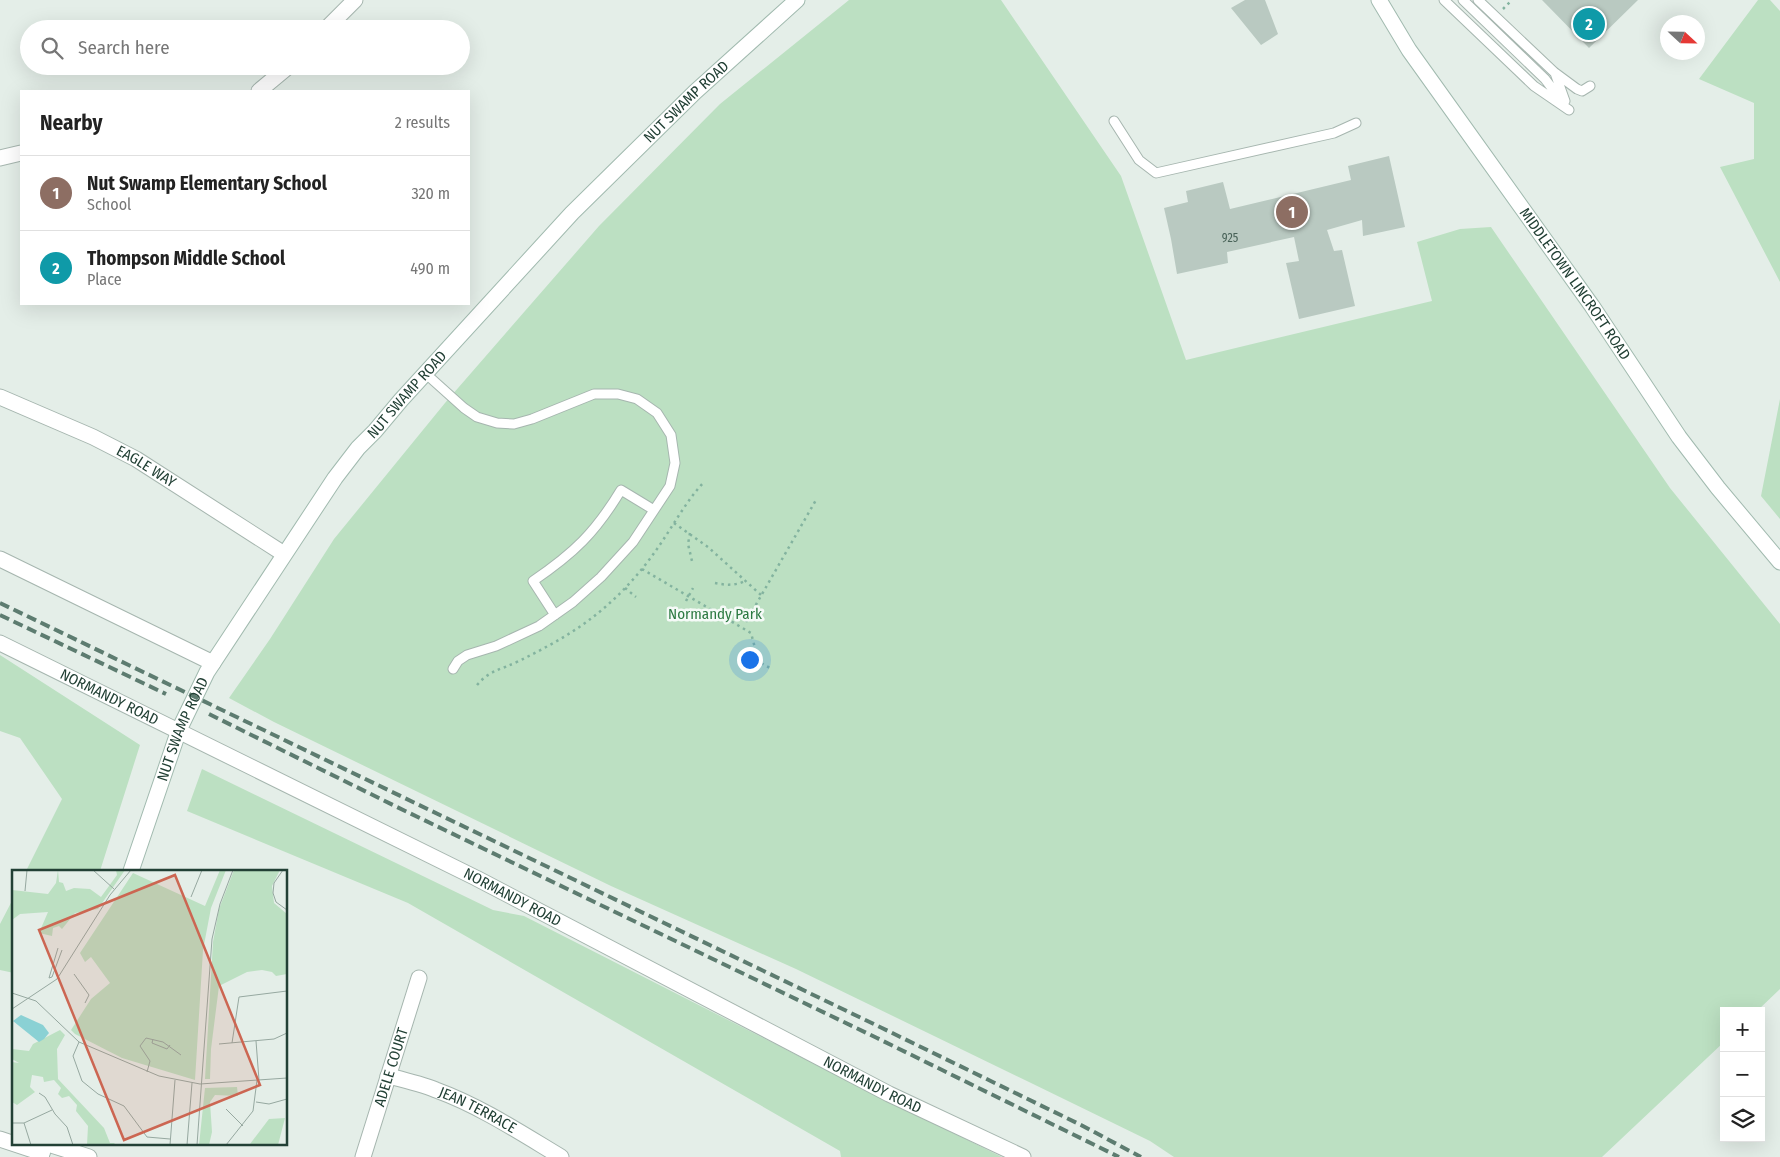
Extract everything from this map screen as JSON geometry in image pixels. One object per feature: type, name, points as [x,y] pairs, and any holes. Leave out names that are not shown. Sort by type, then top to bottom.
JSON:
[{"type":"street","points":[[335,20],[355,0]]},
{"type":"street","name":"NUT SWAMP ROAD","points":[[131,870],[179,730],[194,697],[213,663],[335,478],[358,448],[425,373],[553,234],[695,92],[797,0]]},
{"type":"street","name":"MIDDLETOWN LINCROFT ROAD","points":[[1379,0],[1409,50],[1592,306],[1679,437],[1718,488],[1780,562]]},
{"type":"street","points":[[260,90],[278,75]]},
{"type":"street","points":[[0,158],[20,153]]},
{"type":"street","name":"EAGLE WAY","points":[[0,397],[93,437],[136,460],[284,554]]},
{"type":"street","points":[[0,559],[213,663]]},
{"type":"street","name":"NORMANDY ROAD","points":[[0,643],[476,878],[889,1094],[1023,1157]]},
{"type":"street","name":"ADELE COURT","points":[[363,1157],[419,978]]},
{"type":"street","name":"JEAN TERRACE","points":[[388,1076],[415,1083],[456,1098],[510,1126],[561,1157]]},
{"type":"street","points":[[18,1144],[43,1151],[89,1157]]},
{"type":"lane","points":[[1444,0],[1534,86],[1569,110]]},
{"type":"lane","points":[[1463,0],[1545,79],[1569,110]]},
{"type":"lane","points":[[1478,0],[1554,72],[1582,91],[1590,86]]},
{"type":"lane","points":[[1554,72],[1569,110]]},
{"type":"lane","points":[[1114,121],[1139,160],[1156,173],[1334,133],[1356,123]]},
{"type":"lane","points":[[425,373],[464,408],[477,417],[497,423],[514,424],[532,419],[594,394],[618,394],[637,399],[657,413],[671,435],[675,463],[670,486],[633,542],[601,577],[573,602],[539,626],[496,646],[467,655],[458,661],[453,669]]},
{"type":"lane","points":[[555,615],[533,581],[557,565],[584,542],[604,517],[621,490],[654,510]]},
{"type":"path","points":[[1504,9],[1512,0]]},
{"type":"path","points":[[477,685],[486,674],[526,657],[588,621],[625,588],[642,568],[693,494],[704,483]]},
{"type":"path","points":[[746,622],[816,500]]},
{"type":"path","points":[[674,523],[708,547],[761,595]]},
{"type":"path","points":[[690,533],[688,544],[692,561]]},
{"type":"path","points":[[642,568],[751,632],[755,648],[743,669]]},
{"type":"path","points":[[715,582],[723,585],[732,585],[745,581]]},
{"type":"path","points":[[625,588],[636,597]]},
{"type":"path","points":[[686,601],[693,588]]},
{"type":"path","points":[[750,657],[770,668]]},
{"type":"green space","name":"Normandy Park","points":[[849,0],[1001,0],[1121,176],[1186,360],[1432,301],[1417,242],[1460,229],[1491,227],[1670,488],[1780,624],[1780,989],[1761,1007],[1720,1007],[1720,1046],[1602,1157],[1174,1157],[1150,1141],[1029,1082],[796,969],[611,886],[274,722],[229,698],[270,639],[334,539],[445,403],[599,226],[720,104]]},
{"type":"green space","points":[[1758,0],[1770,0],[1780,11],[1780,282],[1720,167],[1754,159],[1754,103],[1699,79]]},
{"type":"green space","points":[[1780,399],[1780,519],[1761,496]]},
{"type":"green space","points":[[0,655],[140,745],[100,870],[26,870],[62,799],[20,738],[0,731]]},
{"type":"green space","points":[[202,769],[493,910],[524,916],[1002,1157],[841,1157],[840,1151],[408,903],[187,811]]},
{"type":"green space","points":[[12,901],[12,973],[0,970],[0,924]]},
{"type":"building","points":[[1245,0],[1265,0],[1278,34],[1261,45],[1231,8]]},
{"type":"building","points":[[1542,0],[1638,0],[1589,48]]},
{"type":"building","points":[[1389,156],[1405,227],[1363,236],[1362,220],[1327,230],[1334,251],[1342,250],[1355,306],[1299,319],[1286,263],[1299,261],[1294,237],[1227,252],[1228,263],[1177,274],[1164,208],[1188,202],[1186,191],[1223,182],[1230,209],[1351,180],[1348,166]]},
{"type":"railway","points":[[0,603],[882,1028],[1081,1125],[1141,1157]]},
{"type":"railway","points":[[0,615],[166,694]]},
{"type":"railway","points":[[209,714],[1119,1157]]},
{"type":"place","name":"Thompson Middle School","points":[[1589,24]]},
{"type":"place","name":"Nut Swamp Elementary School","points":[[1292,212]]}]
